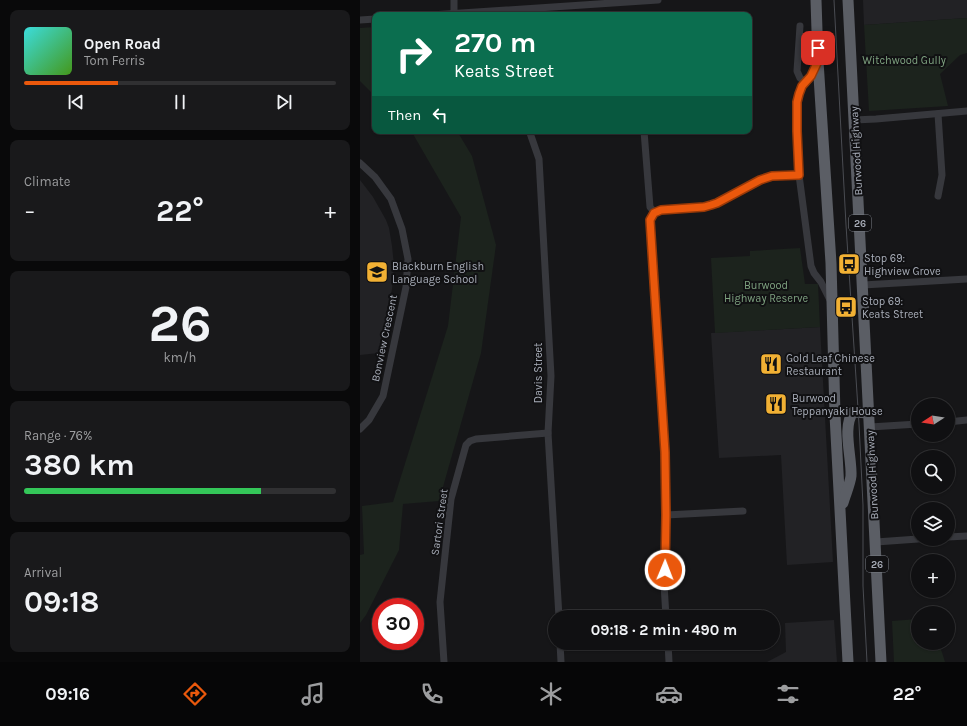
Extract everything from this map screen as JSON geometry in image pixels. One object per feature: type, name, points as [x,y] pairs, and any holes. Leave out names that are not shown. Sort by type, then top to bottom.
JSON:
[{"type":"highway","points":[[816,0],[818,61],[833,306],[836,415],[848,662]]},
{"type":"highway","name":"Burwood Highway","points":[[848,0],[881,662]]},
{"type":"highway","points":[[841,509],[851,477],[848,430],[849,419],[853,412],[869,413]]},
{"type":"street","points":[[454,0],[454,12]]},
{"type":"street","points":[[500,12],[568,3],[658,0]]},
{"type":"street","points":[[360,20],[372,19]]},
{"type":"street","points":[[800,26],[797,71],[799,77],[805,82]]},
{"type":"street","points":[[818,61],[811,76],[805,82],[799,94],[797,106],[799,175],[811,266],[833,306]]},
{"type":"street","points":[[854,120],[967,111]]},
{"type":"street","points":[[938,114],[942,175],[938,196]]},
{"type":"street","name":"Davis Street","points":[[530,134],[540,159],[551,376],[548,433],[559,610]]},
{"type":"street","points":[[644,134],[650,207],[654,213]]},
{"type":"street","name":"Bonview Crescent","points":[[360,163],[375,177],[391,199],[402,229],[408,259],[406,288],[383,396],[370,420],[360,429]]},
{"type":"street","points":[[666,610],[664,584],[666,515],[665,452],[650,220],[654,213],[661,210],[704,207],[717,203],[760,180],[772,176],[799,175]]},
{"type":"street","points":[[863,285],[967,278]]},
{"type":"street","points":[[955,421],[967,420]]},
{"type":"street","points":[[870,427],[911,424]]},
{"type":"street","name":"Sartori Street","points":[[444,662],[440,602],[451,499],[466,446],[470,441],[476,439],[548,433]]},
{"type":"street","points":[[666,515],[743,511]]},
{"type":"street","points":[[955,537],[967,536]]},
{"type":"street","points":[[876,542],[911,540]]},
{"type":"street","points":[[560,650],[561,662]]},
{"type":"street","points":[[668,650],[669,662]]},
{"type":"shaded area","points":[[863,0],[967,0],[967,18],[864,25]]},
{"type":"shaded area","name":"Blackburn English Language School","points":[[360,180],[373,197],[386,220],[389,228],[394,265],[392,289],[379,353],[360,355]]},
{"type":"shaded area","points":[[820,327],[833,562],[787,565],[781,455],[719,458],[711,333]]},
{"type":"shaded area","points":[[834,620],[837,662],[767,662],[786,652],[785,623]]},
{"type":"green space","name":"Witchwood Gully","points":[[967,18],[967,53],[960,55],[940,74],[948,106],[869,111],[864,25]]},
{"type":"green space","points":[[372,27],[372,93],[360,81],[360,28]]},
{"type":"green space","points":[[413,134],[459,134],[472,156],[496,245],[481,353],[439,501],[403,504],[399,550],[375,598],[372,598],[372,603],[366,615],[360,623],[360,555],[364,554],[362,506],[393,502],[448,326],[461,217]]},
{"type":"green space","name":"Burwood Highway Reserve","points":[[800,248],[805,284],[818,284],[820,327],[715,333],[711,258],[750,256],[750,251]]},
{"type":"green space","points":[[911,620],[911,650],[941,650],[945,662],[894,662],[892,621]]},
{"type":"tram line","points":[[834,0],[846,225],[859,424],[863,505],[863,586],[867,662]]},
{"type":"place","name":"Stop 69: Highview Grove","points":[[849,264]]},
{"type":"place","name":"Blackburn English Language School","points":[[377,272]]},
{"type":"place","name":"Stop 69: Keats Street","points":[[846,307]]},
{"type":"place","name":"Gold Leaf Chinese Restaurant","points":[[771,364]]},
{"type":"place","name":"Burwood Teppanyaki House","points":[[776,404]]},
{"type":"route","points":[[665,570],[665,452],[650,220],[654,213],[661,210],[704,207],[717,203],[760,180],[772,176],[799,175],[796,112],[797,102],[802,86],[811,76],[818,61],[818,48]]}]
